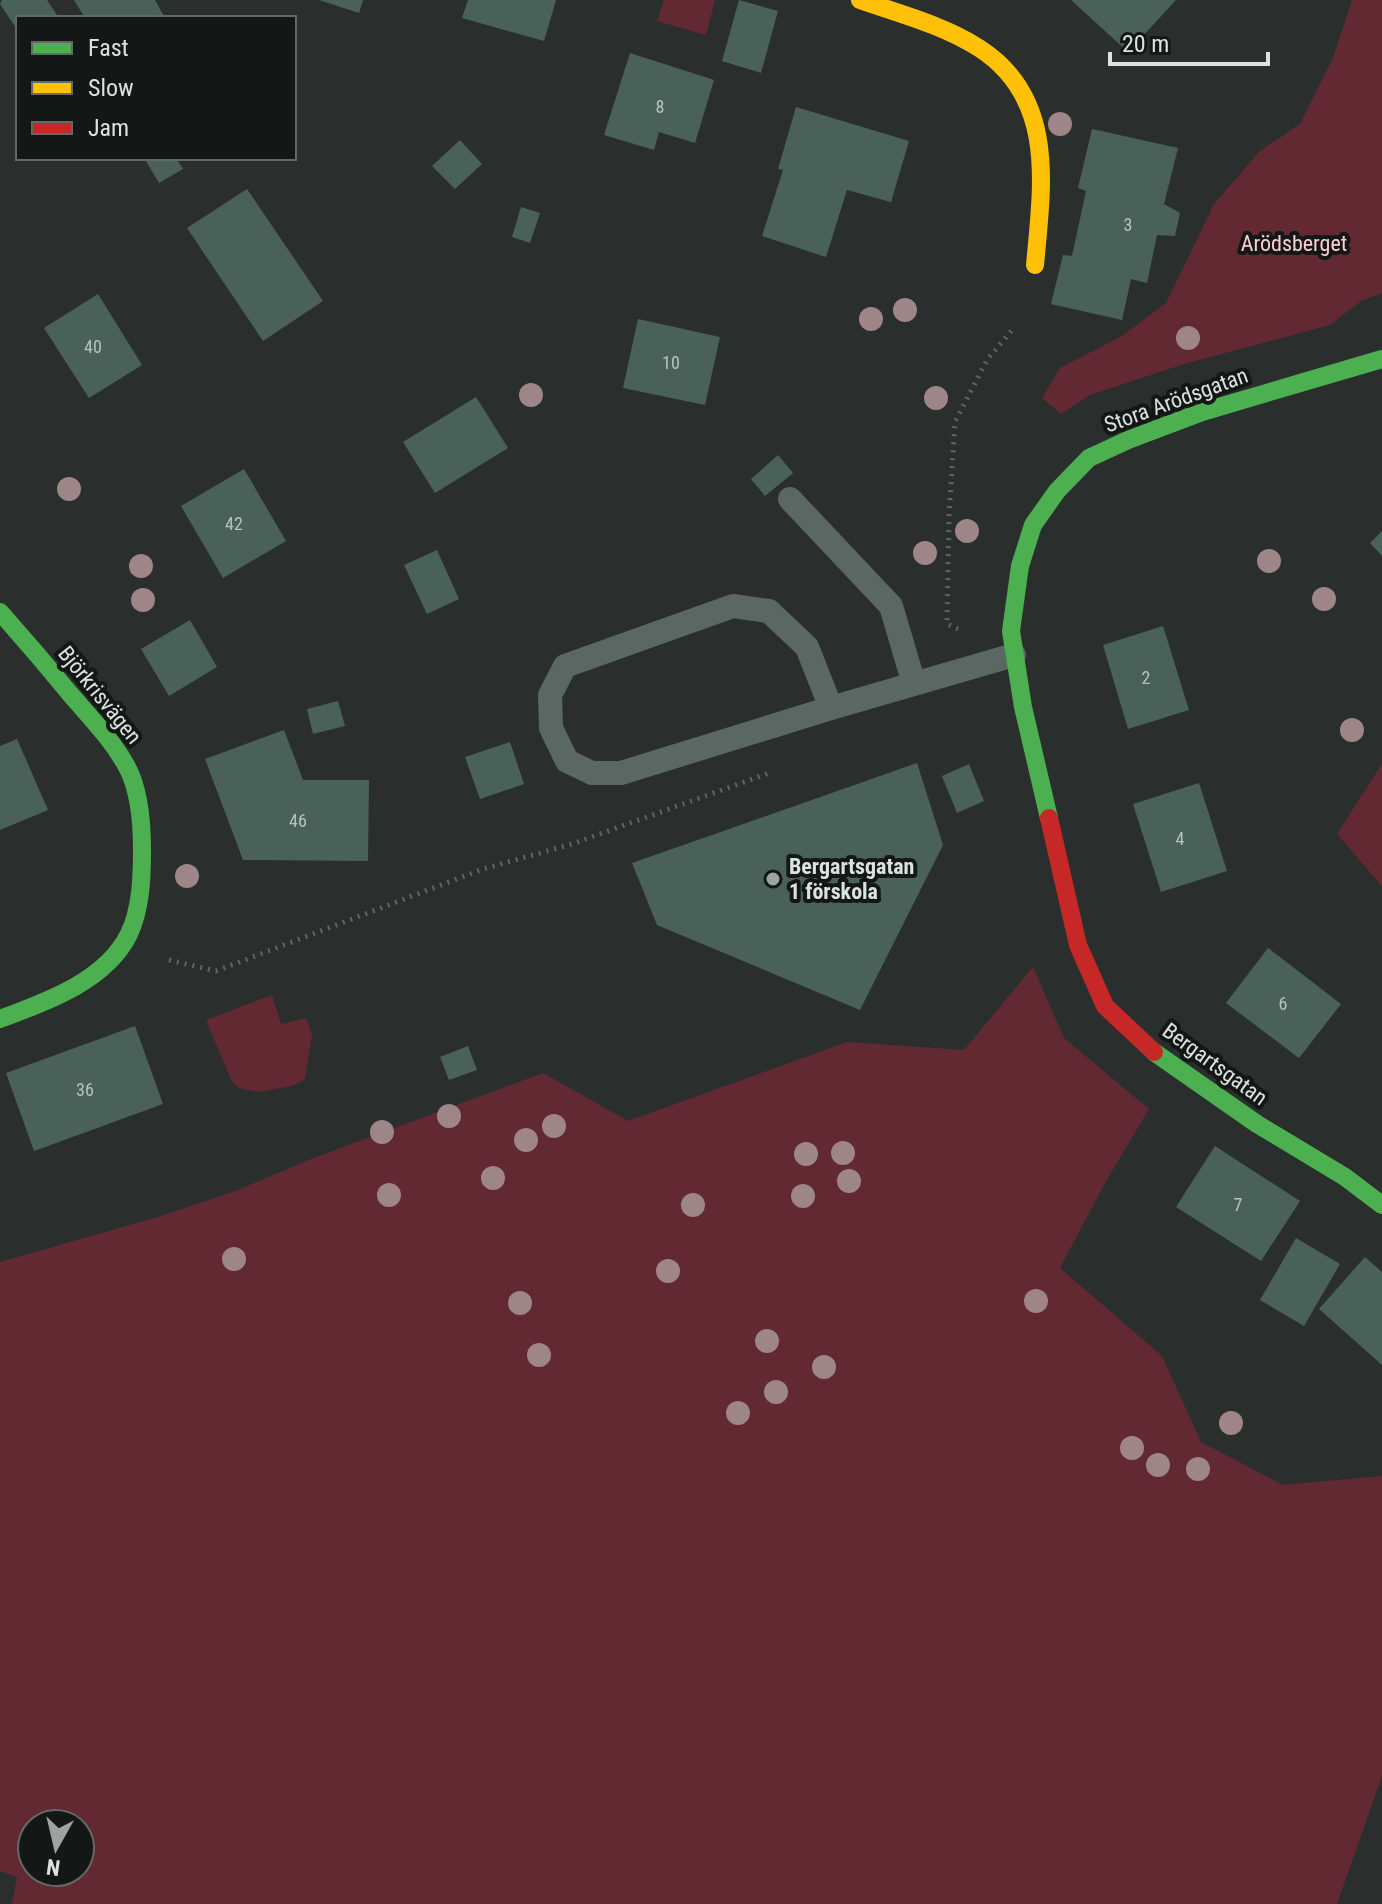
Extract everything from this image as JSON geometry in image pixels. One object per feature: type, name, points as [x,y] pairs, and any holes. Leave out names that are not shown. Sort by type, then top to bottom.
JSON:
[{"type":"street","points":[[860,0],[957,37],[996,60],[1027,96],[1039,132],[1043,183],[1035,265]]},
{"type":"street","name":"Stora Arödsgatan","points":[[1018,684],[1011,631],[1014,596],[1033,525],[1057,491],[1089,458],[1202,412],[1382,359]]},
{"type":"street","name":"Björkrisvägen","points":[[0,612],[101,730],[129,770],[141,817],[140,897],[128,934],[113,956]]},
{"type":"street","name":"Bergartsgatan","points":[[1018,684],[1078,945],[1105,1006],[1163,1061],[1257,1124],[1345,1177],[1382,1205]]},
{"type":"street","points":[[0,1019],[44,1003],[88,977],[113,956]]},
{"type":"lane","points":[[790,499],[891,606],[914,684]]},
{"type":"lane","points":[[831,708],[807,647],[787,626],[769,611],[733,606],[565,666],[550,695],[551,728],[567,761],[592,773],[621,773],[1014,655]]},
{"type":"path","points":[[1012,330],[987,360],[955,422],[947,624],[1014,655]]},
{"type":"path","points":[[113,956],[153,956],[216,971],[483,869],[572,844],[777,770]]},
{"type":"green space","points":[[664,0],[715,0],[706,35],[657,21]]},
{"type":"green space","name":"Arödsberget","points":[[1352,0],[1382,0],[1382,293],[1361,301],[1330,325],[1184,364],[1090,395],[1061,414],[1042,398],[1060,368],[1122,336],[1166,303],[1214,204],[1259,152],[1300,124],[1333,58]]},
{"type":"green space","points":[[1382,764],[1382,886],[1337,834]]},
{"type":"green space","points":[[1033,967],[1064,1038],[1149,1109],[1060,1268],[1162,1356],[1201,1442],[1283,1485],[1382,1476],[1382,1776],[1337,1904],[12,1904],[16,1882],[16,1888],[96,1888],[96,1808],[16,1808],[16,1877],[0,1871],[0,1262],[161,1216],[238,1190],[311,1159],[543,1073],[628,1121],[847,1042],[964,1050]]},
{"type":"green space","points":[[272,995],[281,1024],[306,1018],[312,1034],[305,1079],[292,1086],[258,1092],[239,1088],[232,1082],[206,1020]]},
{"type":"building","points":[[2,0],[47,0],[58,16],[16,16],[16,28],[0,4]]},
{"type":"building","points":[[74,0],[155,0],[164,16],[84,16]]},
{"type":"building","points":[[319,0],[363,0],[359,13]]},
{"type":"building","points":[[468,0],[556,0],[544,41],[462,18]]},
{"type":"building","points":[[739,0],[778,11],[761,73],[722,61]]},
{"type":"building","points":[[1071,0],[1176,0],[1128,52]]},
{"type":"building","points":[[630,53],[714,80],[695,143],[659,132],[654,150],[604,135]]},
{"type":"building","points":[[796,107],[909,141],[891,202],[847,190],[826,257],[762,236],[783,170],[778,169]]},
{"type":"building","points":[[1092,129],[1178,148],[1164,204],[1180,213],[1175,236],[1157,235],[1147,283],[1131,279],[1122,320],[1051,304],[1063,255],[1072,256],[1086,191],[1078,188]]},
{"type":"building","points":[[460,140],[482,164],[455,189],[432,166]]},
{"type":"building","points":[[177,160],[183,169],[159,183],[146,161]]},
{"type":"building","points":[[247,189],[323,301],[263,341],[187,228]]},
{"type":"building","points":[[521,207],[540,213],[530,243],[512,237]]},
{"type":"building","points":[[98,294],[142,365],[89,398],[44,328]]},
{"type":"building","points":[[638,319],[720,337],[705,405],[623,388]]},
{"type":"building","points":[[476,397],[508,448],[435,493],[403,442]]},
{"type":"building","points":[[778,455],[793,473],[765,496],[751,479]]},
{"type":"building","points":[[244,469],[286,541],[223,578],[181,506]]},
{"type":"building","points":[[1382,531],[1382,556],[1370,543]]},
{"type":"building","points":[[437,550],[459,599],[427,614],[404,565]]},
{"type":"building","points":[[190,620],[217,667],[169,696],[141,649]]},
{"type":"building","points":[[1163,626],[1189,710],[1128,729],[1103,645]]},
{"type":"building","points":[[338,701],[345,726],[313,734],[307,709]]},
{"type":"building","points":[[284,730],[303,780],[369,780],[368,861],[243,860],[205,759]]},
{"type":"building","points":[[17,739],[48,810],[0,830],[0,746]]},
{"type":"building","points":[[510,742],[524,784],[480,799],[465,757]]},
{"type":"building","points":[[917,763],[943,845],[860,1010],[657,925],[632,863]]},
{"type":"building","points":[[969,764],[984,801],[957,813],[942,776]]},
{"type":"building","points":[[1199,783],[1227,871],[1161,892],[1133,804]]},
{"type":"building","points":[[1268,948],[1341,1004],[1299,1058],[1226,1003]]},
{"type":"building","points":[[135,1026],[163,1104],[34,1151],[6,1073]]},
{"type":"building","points":[[468,1046],[477,1070],[449,1080],[440,1057]]},
{"type":"building","points":[[1215,1146],[1300,1201],[1261,1261],[1176,1207]]},
{"type":"building","points":[[1296,1238],[1340,1264],[1304,1326],[1260,1300]]},
{"type":"building","points":[[1365,1257],[1382,1272],[1382,1365],[1319,1309]]},
{"type":"traffic: fast","points":[[1049,818],[1023,707],[1011,631],[1020,566],[1033,525],[1057,491],[1089,458],[1128,440],[1202,412],[1382,359]]},
{"type":"traffic: fast","points":[[0,612],[121,757],[137,797],[142,850],[136,914],[119,950],[106,965],[73,988],[0,1019]]},
{"type":"traffic: fast","points":[[1154,1052],[1257,1124],[1345,1177],[1382,1205]]},
{"type":"traffic: slow","points":[[860,0],[965,40],[1004,68],[1022,92],[1033,118],[1039,146],[1040,205],[1035,265]]},
{"type":"traffic: jam","points":[[1049,818],[1078,945],[1105,1006],[1154,1052]]},
{"type":"place","name":"Bergartsgatan 1 förskola","points":[[773,879]]}]
